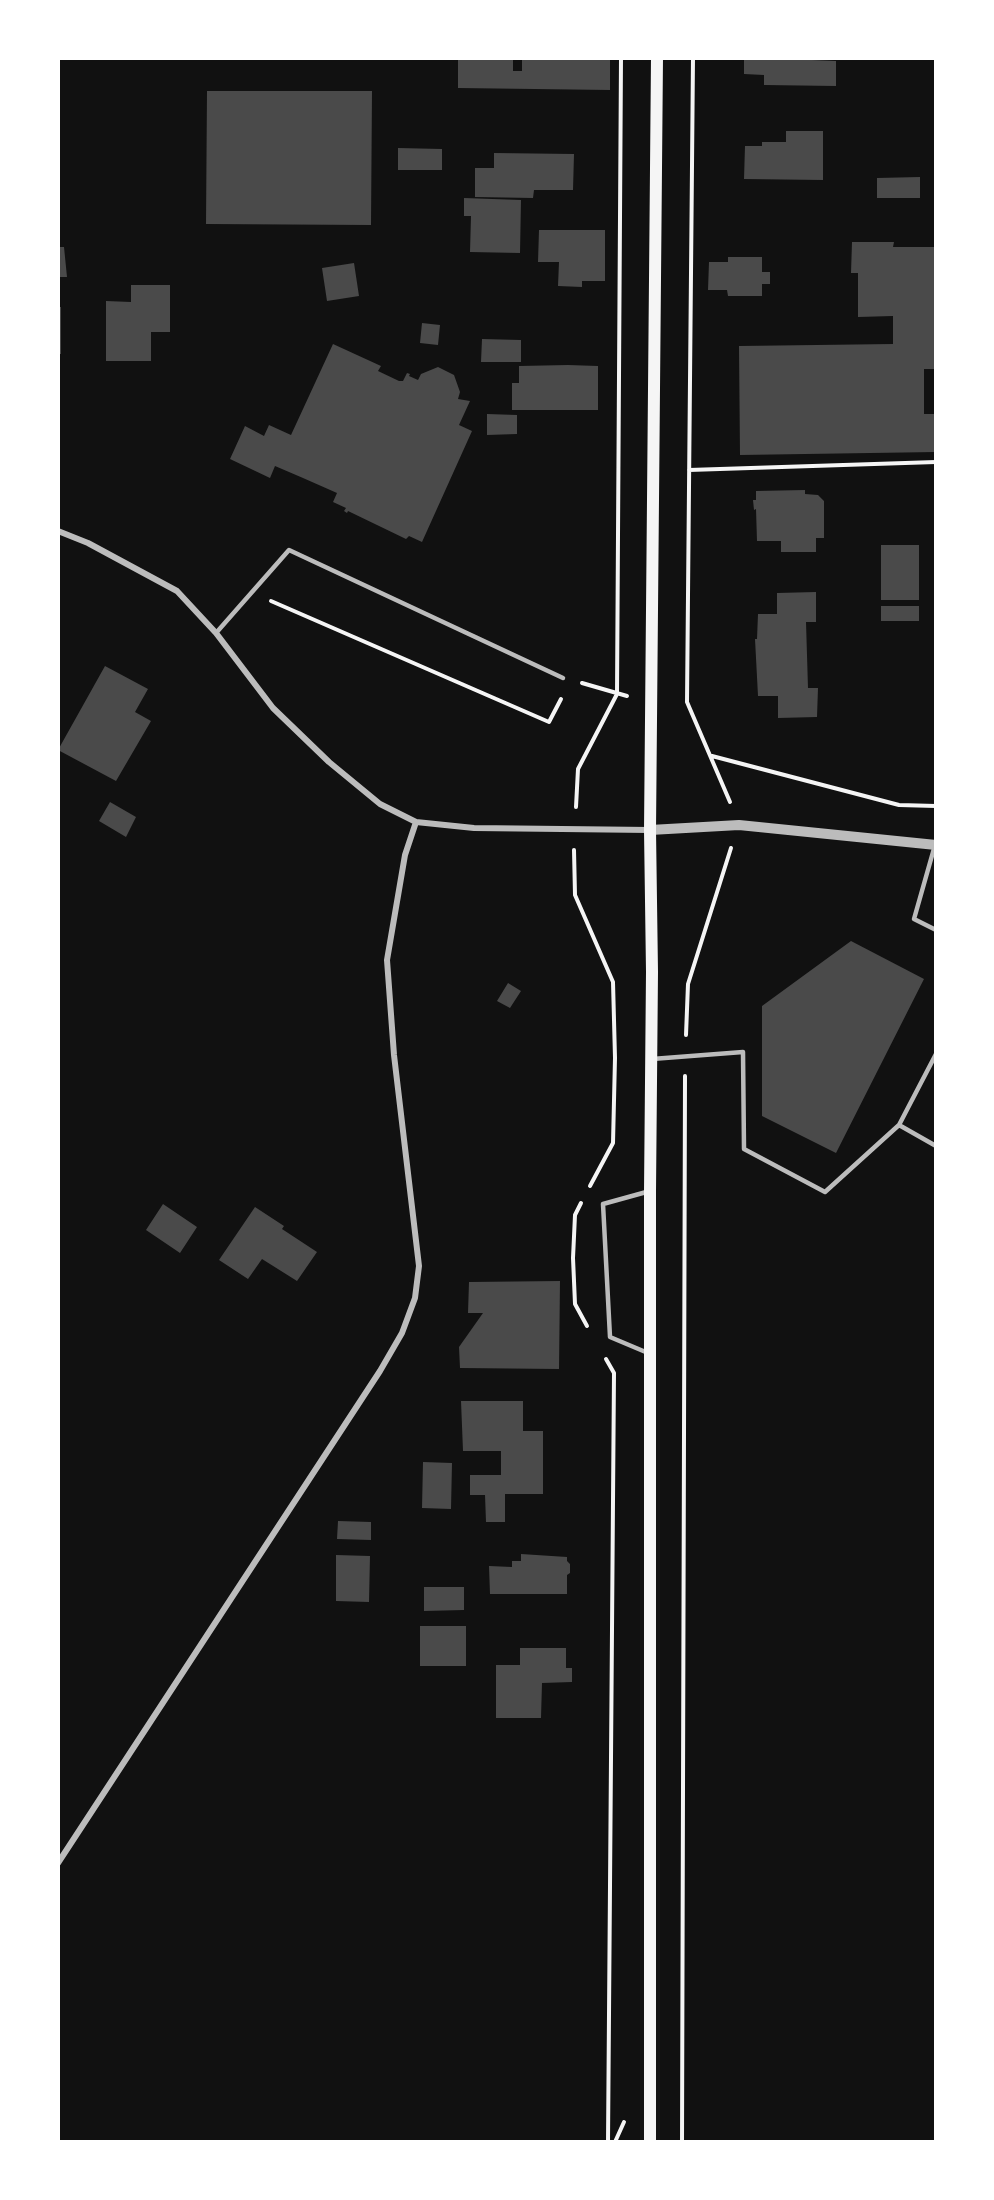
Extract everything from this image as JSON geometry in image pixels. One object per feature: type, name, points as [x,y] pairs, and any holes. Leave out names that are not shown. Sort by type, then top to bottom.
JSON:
[{"type":"main road","points":[[650,2142],[652,1059],[650,830],[657,58]]},
{"type":"street","points":[[58,531],[88,543],[177,591],[216,633],[273,708],[329,762],[380,804],[416,822],[474,828],[574,830],[650,830],[739,825],[935,845]]},
{"type":"street","points":[[58,1863],[380,1371],[402,1333],[415,1298],[419,1266],[394,1055],[387,960],[405,855],[416,822]]},
{"type":"lane","points":[[216,633],[289,550],[563,678]]},
{"type":"lane","points":[[935,845],[914,919],[936,930]]},
{"type":"lane","points":[[652,1059],[743,1052],[744,1149],[825,1192],[899,1125],[936,1054]]},
{"type":"lane","points":[[899,1125],[936,1146]]},
{"type":"lane","points":[[650,1191],[603,1204],[610,1337],[651,1354]]},
{"type":"path","points":[[592,1334],[575,1304],[574,1215],[613,1143],[615,1058],[613,982],[574,895],[574,830],[578,769],[617,694],[621,58]]},
{"type":"path","points":[[682,2142],[685,1056],[688,984],[739,825],[687,702],[693,58]]},
{"type":"path","points":[[689,470],[936,462]]},
{"type":"path","points":[[266,598],[549,722],[571,680]]},
{"type":"path","points":[[563,678],[617,694]]},
{"type":"path","points":[[711,756],[899,805],[936,806]]},
{"type":"path","points":[[603,1353],[614,1373],[608,2142]]},
{"type":"building","points":[[458,58],[513,58],[513,71],[522,71],[522,58],[610,58],[610,90],[458,88]]},
{"type":"building","points":[[744,58],[812,58],[812,60],[836,61],[836,86],[764,85],[764,75],[744,74]]},
{"type":"building","points":[[207,91],[372,91],[371,225],[206,224]]},
{"type":"building","points":[[786,131],[823,131],[823,180],[744,179],[745,146],[762,146],[762,142],[786,142]]},
{"type":"building","points":[[398,148],[442,149],[442,170],[398,170]]},
{"type":"building","points":[[494,153],[574,154],[573,190],[534,190],[533,198],[475,197],[475,168],[494,168]]},
{"type":"building","points":[[920,177],[920,198],[877,198],[877,178]]},
{"type":"building","points":[[464,198],[521,200],[520,253],[470,252],[471,216],[464,216]]},
{"type":"building","points":[[539,230],[605,230],[605,281],[582,281],[582,287],[558,286],[559,262],[538,262]]},
{"type":"building","points":[[852,242],[894,242],[893,247],[936,247],[936,369],[924,369],[924,414],[936,414],[936,452],[740,455],[739,346],[893,344],[893,316],[858,317],[858,273],[851,273]]},
{"type":"building","points":[[58,247],[64,247],[67,277],[58,277]]},
{"type":"building","points":[[728,257],[762,257],[762,272],[770,272],[770,284],[762,284],[762,296],[728,296],[727,290],[708,290],[709,262],[728,262]]},
{"type":"building","points":[[354,263],[359,296],[327,301],[322,268]]},
{"type":"building","points":[[131,285],[170,285],[170,332],[151,332],[151,361],[106,361],[106,301],[131,302]]},
{"type":"building","points":[[58,307],[61,307],[61,354],[58,354]]},
{"type":"building","points":[[422,323],[440,325],[438,345],[420,343]]},
{"type":"building","points":[[482,339],[521,340],[521,362],[481,362]]},
{"type":"building","points":[[333,344],[381,366],[378,371],[399,381],[403,381],[407,373],[418,380],[421,374],[438,367],[454,375],[460,392],[458,399],[470,401],[459,425],[472,431],[422,542],[409,536],[406,539],[348,511],[347,513],[344,511],[346,508],[333,502],[337,493],[303,478],[275,466],[270,478],[230,459],[245,426],[264,436],[269,425],[291,435]]},
{"type":"building","points":[[519,366],[598,366],[598,410],[512,410],[512,383],[519,383]]},
{"type":"building","points":[[487,414],[517,415],[517,434],[487,435]]},
{"type":"building","points":[[805,490],[805,494],[818,495],[824,501],[824,538],[816,538],[816,552],[781,552],[781,541],[757,541],[756,509],[754,510],[753,500],[756,500],[756,491]]},
{"type":"building","points":[[881,545],[919,545],[919,600],[881,600]]},
{"type":"building","points":[[816,592],[816,622],[806,622],[808,688],[818,688],[817,717],[778,718],[778,696],[758,696],[755,639],[757,639],[758,614],[777,614],[777,593]]},
{"type":"building","points":[[881,606],[919,606],[919,621],[881,621]]},
{"type":"building","points":[[105,666],[148,689],[135,712],[151,721],[116,781],[58,750]]},
{"type":"building","points":[[110,802],[136,817],[126,837],[99,821]]},
{"type":"building","points":[[851,941],[924,979],[836,1153],[762,1116],[762,1006]]},
{"type":"building","points":[[508,983],[521,991],[510,1008],[497,1001]]},
{"type":"building","points":[[163,1204],[197,1227],[180,1253],[146,1230]]},
{"type":"building","points":[[255,1207],[284,1226],[282,1229],[317,1252],[297,1281],[262,1259],[248,1279],[219,1260]]},
{"type":"building","points":[[560,1281],[559,1369],[460,1368],[459,1347],[483,1313],[468,1313],[469,1282]]},
{"type":"building","points":[[461,1401],[523,1401],[523,1431],[543,1431],[543,1494],[505,1494],[505,1522],[486,1522],[485,1495],[470,1495],[470,1475],[501,1475],[501,1451],[463,1451]]},
{"type":"building","points":[[423,1462],[452,1463],[451,1509],[422,1508]]},
{"type":"building","points":[[338,1521],[371,1522],[371,1540],[337,1539]]},
{"type":"building","points":[[521,1554],[567,1557],[570,1573],[567,1575],[567,1594],[490,1594],[489,1566],[512,1567],[512,1561],[521,1561]]},
{"type":"building","points":[[336,1555],[370,1556],[369,1602],[336,1601]]},
{"type":"building","points":[[424,1587],[464,1587],[464,1610],[424,1611]]},
{"type":"building","points":[[420,1626],[466,1626],[466,1666],[420,1666]]},
{"type":"building","points":[[520,1648],[566,1648],[566,1668],[572,1668],[572,1682],[542,1683],[541,1718],[496,1718],[496,1665],[520,1665]]}]
